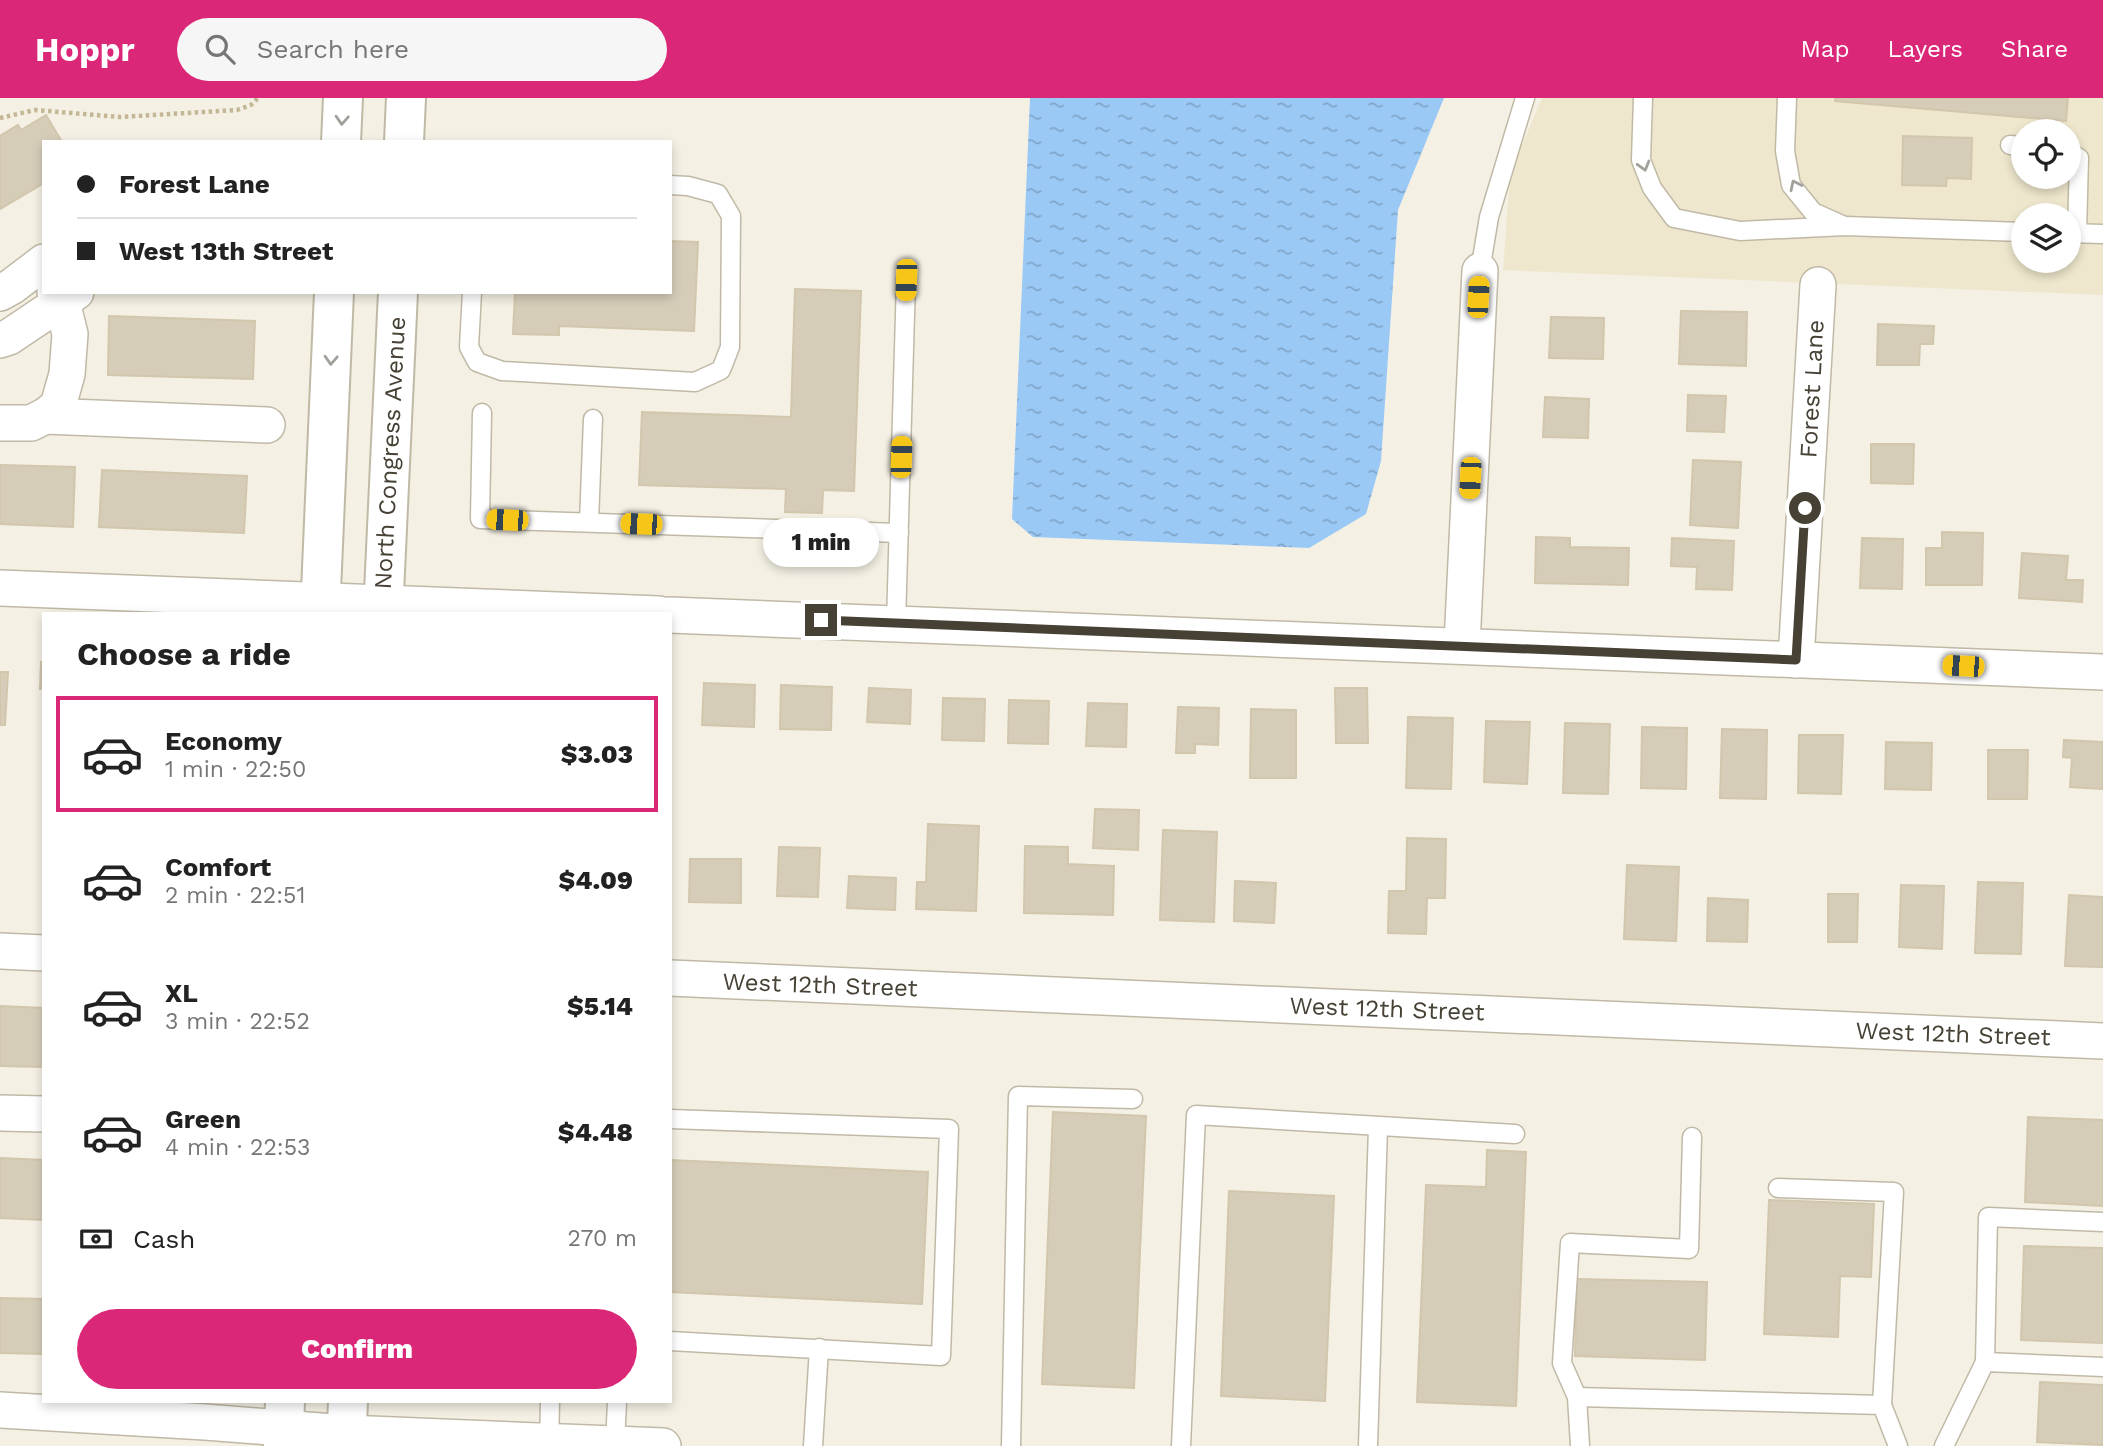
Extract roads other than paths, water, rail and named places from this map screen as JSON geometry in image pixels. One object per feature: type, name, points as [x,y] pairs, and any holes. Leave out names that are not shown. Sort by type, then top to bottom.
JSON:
[{"type":"street","points":[[341,140],[343,98]]},
{"type":"street","points":[[404,140],[406,98]]},
{"type":"street","points":[[1462,645],[1480,271]]},
{"type":"street","points":[[0,293],[42,284]]},
{"type":"street","name":"Forest Lane","points":[[1796,660],[1818,285]]},
{"type":"street","points":[[0,340],[9,337],[43,294]]},
{"type":"street","points":[[0,423],[31,423],[58,405],[67,374],[71,334],[57,294]]},
{"type":"street","points":[[320,608],[334,294]]},
{"type":"street","name":"North Congress Avenue","points":[[383,609],[398,294]]},
{"type":"street","points":[[45,416],[267,425]]},
{"type":"street","points":[[0,588],[320,608],[549,612]]},
{"type":"street","points":[[672,615],[2103,672]]},
{"type":"street","points":[[0,951],[42,953]]},
{"type":"street","name":"West 12th Street","points":[[672,978],[2103,1041]]},
{"type":"street","points":[[0,1113],[42,1114]]},
{"type":"street","points":[[0,1410],[347,1427],[549,1444],[663,1446]]},
{"type":"lane","points":[[1480,271],[1489,217],[1525,98]]},
{"type":"lane","points":[[1643,98],[1641,160],[1652,188],[1674,218],[1740,231],[1845,226],[2011,232]]},
{"type":"lane","points":[[1787,98],[1785,151],[1791,185],[1813,212],[1845,226]]},
{"type":"lane","points":[[472,294],[469,347],[477,362],[502,371],[695,382],[721,370],[730,347],[730,216],[718,194],[688,186],[672,185]]},
{"type":"lane","points":[[2081,233],[2103,234]]},
{"type":"lane","points":[[896,623],[906,280]]},
{"type":"lane","points":[[482,413],[480,519],[899,533]]},
{"type":"lane","points":[[589,522],[593,419]]},
{"type":"lane","points":[[1012,1446],[1018,1096],[1133,1099]]},
{"type":"lane","points":[[1181,1446],[1196,1115],[1515,1134]]},
{"type":"lane","points":[[672,1119],[949,1129],[942,1356],[672,1341]]},
{"type":"lane","points":[[1368,1446],[1378,1127]]},
{"type":"lane","points":[[1580,1446],[1577,1397],[1562,1363],[1570,1243],[1689,1249],[1692,1137]]},
{"type":"lane","points":[[1778,1188],[1894,1192],[1882,1405],[1898,1446]]},
{"type":"lane","points":[[1944,1446],[1985,1362],[1988,1217],[2103,1222]]},
{"type":"lane","points":[[813,1446],[819,1348]]},
{"type":"lane","points":[[1985,1362],[2103,1367]]},
{"type":"lane","points":[[1577,1397],[1882,1405]]},
{"type":"lane","points":[[549,1444],[550,1403]]},
{"type":"lane","points":[[617,1403],[623,1445]]},
{"type":"water","points":[[1030,98],[1444,98],[1398,210],[1381,461],[1366,514],[1309,548],[1033,537],[1012,519]]}]
